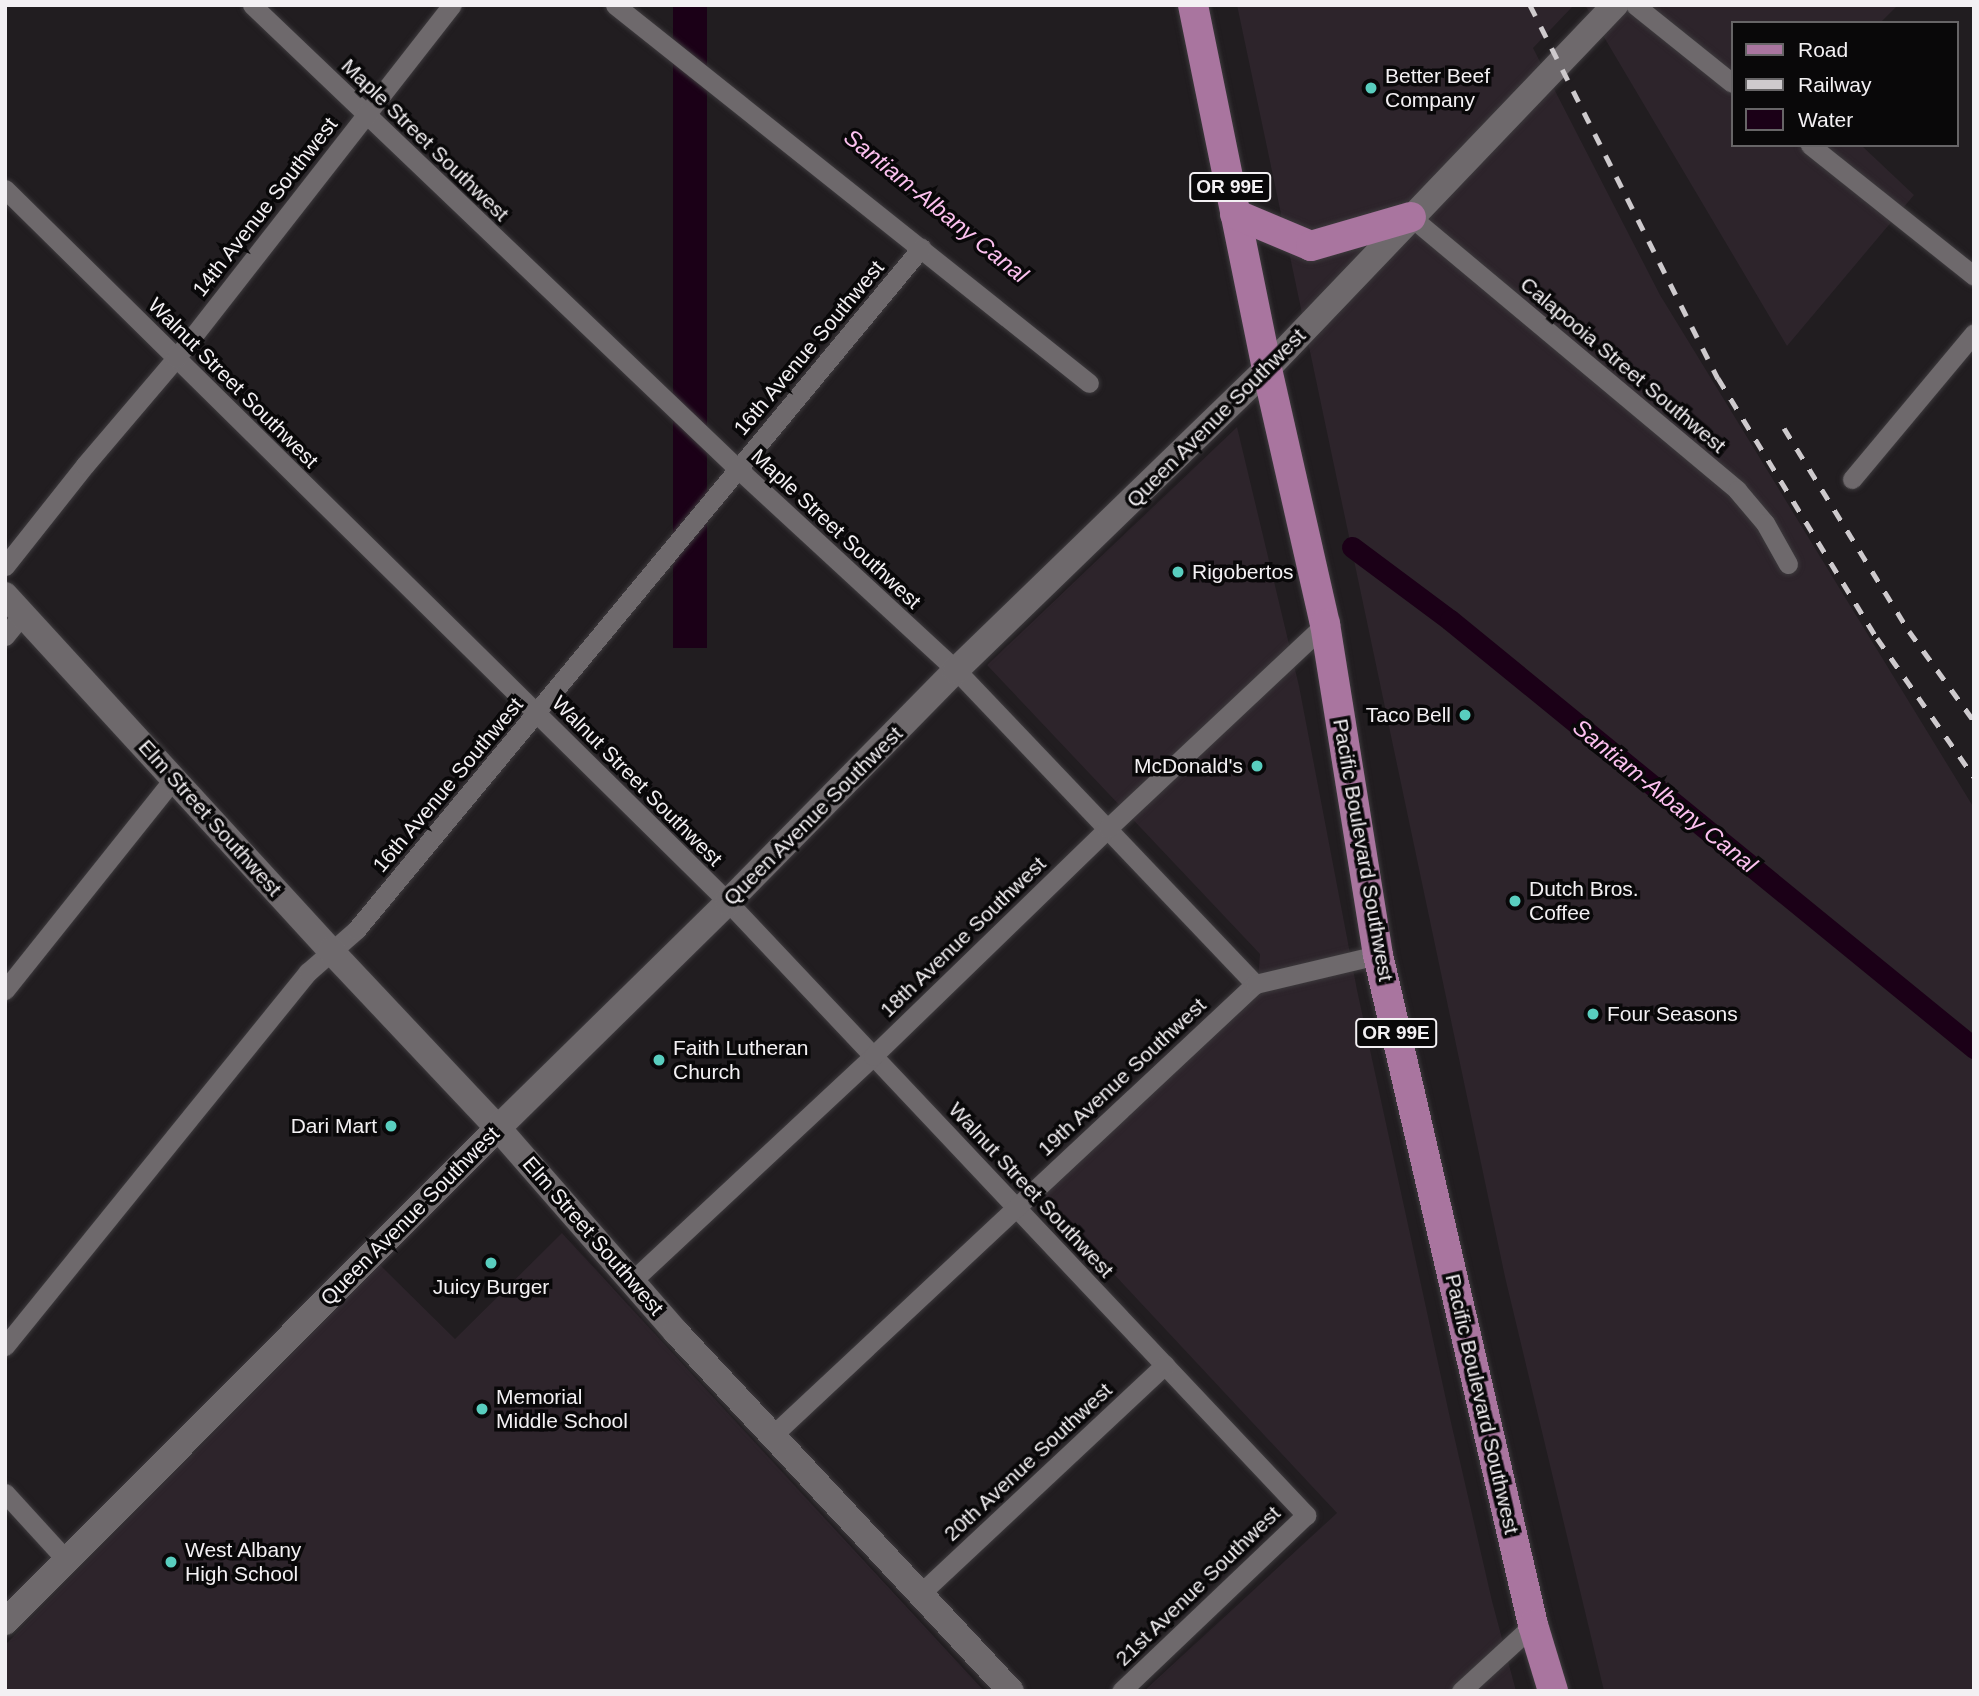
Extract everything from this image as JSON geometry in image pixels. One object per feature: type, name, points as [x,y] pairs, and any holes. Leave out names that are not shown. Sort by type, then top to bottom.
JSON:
[{"type":"main road","name":"Pacific Boulevard Southwest","points":[[1192,5],[1267,369],[1325,624],[1378,954],[1532,1625],[1553,1691]]},
{"type":"main road","name":"Queen Avenue Southwest","points":[[5,1622],[68,1562],[498,1128],[728,902],[956,670],[1173,463],[1267,369],[1615,5]]},
{"type":"main road","points":[[1235,214],[1311,246],[1412,217]]},
{"type":"main road","name":"Elm Street Southwest","points":[[5,594],[331,951],[498,1128],[632,1281],[1011,1691]]},
{"type":"street","name":"Maple Street Southwest","points":[[252,5],[738,470],[956,670],[1255,984]]},
{"type":"street","name":"14th Avenue Southwest","points":[[5,566],[85,465],[176,358],[452,5]]},
{"type":"street","points":[[615,5],[1089,383]]},
{"type":"street","points":[[1635,5],[1730,81]]},
{"type":"street","points":[[1813,147],[1974,276]]},
{"type":"street","name":"Walnut Street Southwest","points":[[5,189],[728,902],[1306,1515]]},
{"type":"street","name":"Calapooia Street Southwest","points":[[1412,217],[1737,490],[1765,523],[1788,564]]},
{"type":"street","name":"16th Avenue Southwest","points":[[5,1346],[309,972],[356,930],[921,248]]},
{"type":"street","points":[[1852,479],[1974,332]]},
{"type":"street","points":[[5,636],[23,614]]},
{"type":"street","name":"18th Avenue Southwest","points":[[632,1281],[873,1056],[1108,828],[1325,624]]},
{"type":"street","points":[[5,990],[174,778]]},
{"type":"street","name":"19th Avenue Southwest","points":[[774,1434],[1255,984],[1378,954]]},
{"type":"street","name":"20th Avenue Southwest","points":[[921,1593],[1165,1365]]},
{"type":"street","points":[[5,1493],[68,1562]]},
{"type":"street","name":"21st Avenue Southwest","points":[[1121,1691],[1306,1515]]},
{"type":"street","points":[[1461,1691],[1532,1625]]},
{"type":"shaded area","points":[[1237,5],[1574,5],[1533,48],[1660,295],[1974,808],[1974,1691],[1604,1691],[1505,1277]]},
{"type":"shaded area","points":[[1585,5],[1898,5],[1882,21],[1730,21],[1730,147],[1863,147],[1914,195],[1787,346]]},
{"type":"shaded area","points":[[1237,427],[1299,686],[1357,990],[1450,1418],[1492,1601],[1516,1691],[1144,1691],[1337,1513],[1040,1195],[1257,994],[1260,954],[987,665]]},
{"type":"shaded area","name":"Memorial Middle School","points":[[562,1233],[984,1691],[5,1691],[5,1645],[380,1265],[455,1339]]},
{"type":"water","points":[[673,5],[707,5],[707,648],[673,648]]},
{"type":"waterway","name":"Santiam-Albany Canal","points":[[1352,547],[1450,620],[1974,1048]]},
{"type":"railway","points":[[1530,5],[1718,378],[1877,638],[1974,777]]},
{"type":"railway","points":[[1784,428],[1909,631],[1974,721]]},
{"type":"place","name":"Better Beef Company","points":[[1371,88]]},
{"type":"place","name":"Rigobertos","points":[[1178,572]]},
{"type":"place","name":"Taco Bell","points":[[1465,715]]},
{"type":"place","name":"McDonald's","points":[[1257,766]]},
{"type":"place","name":"Dutch Bros. Coffee","points":[[1515,901]]},
{"type":"place","name":"Four Seasons","points":[[1593,1014]]},
{"type":"place","name":"Faith Lutheran Church","points":[[659,1060]]},
{"type":"place","name":"Dari Mart","points":[[391,1126]]},
{"type":"place","name":"Juicy Burger","points":[[491,1263]]},
{"type":"place","name":"Memorial Middle School","points":[[482,1409]]},
{"type":"place","name":"West Albany High School","points":[[171,1562]]}]
